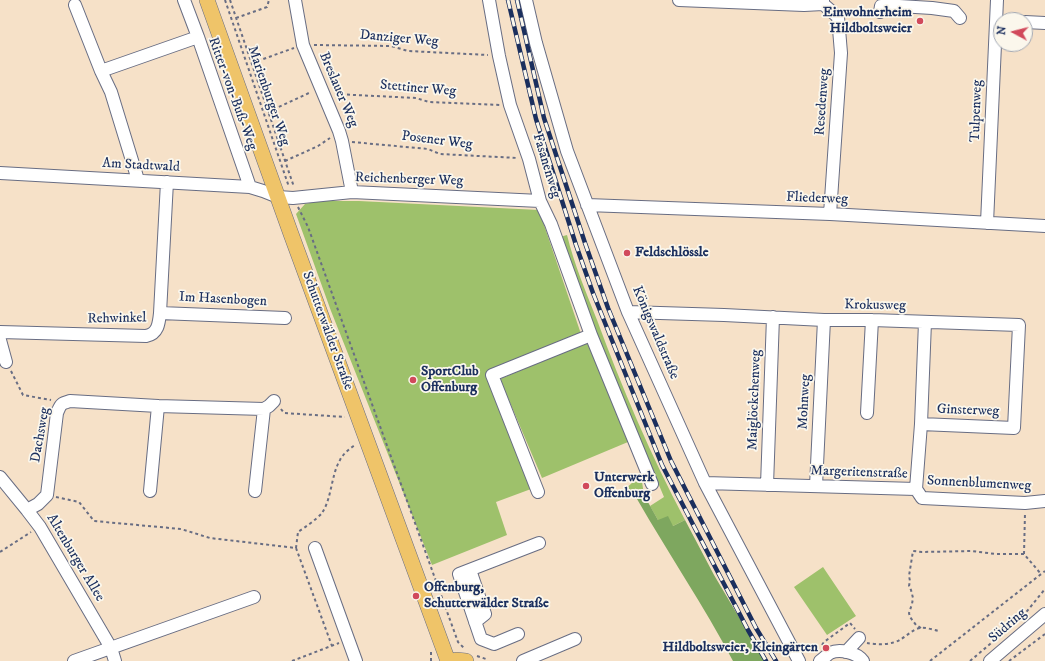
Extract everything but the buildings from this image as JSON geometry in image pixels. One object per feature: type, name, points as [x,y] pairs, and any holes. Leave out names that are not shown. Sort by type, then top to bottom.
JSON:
[{"type":"main road","name":"Schutterwälder Straße","points":[[211,1],[289,198],[291,234],[448,661]]},
{"type":"main road","points":[[453,661],[466,661]]},
{"type":"street","points":[[184,0],[198,38]]},
{"type":"street","name":"Breslauer Weg","points":[[295,0],[303,45],[341,136],[352,192]]},
{"type":"street","name":"Fasanenweg","points":[[489,0],[510,105],[529,159],[540,201],[551,224],[591,335],[652,484]]},
{"type":"street","name":"Königswaldstraße","points":[[526,0],[536,43],[567,151],[628,312],[705,483],[799,661]]},
{"type":"street","points":[[679,0],[804,5],[823,2]]},
{"type":"street","name":"Tulpenweg","points":[[997,0],[998,12]]},
{"type":"street","name":"Resedenweg","points":[[823,2],[838,16],[841,53],[830,214]]},
{"type":"street","points":[[75,5],[111,92],[138,180]]},
{"type":"street","points":[[880,12],[881,6],[932,8],[954,11],[960,18]]},
{"type":"street","points":[[1033,22],[1045,23]]},
{"type":"street","name":"Ritter-von-Buß-Weg","points":[[102,71],[198,38],[250,187]]},
{"type":"street","name":"Tulpenweg","points":[[987,223],[996,52]]},
{"type":"street","name":"Am Stadtwald","points":[[0,173],[250,187],[289,198]]},
{"type":"street","name":"Rehwinkel","points":[[0,332],[146,336],[154,333],[159,323],[160,313],[167,182]]},
{"type":"street","name":"Reichenberger Weg","points":[[289,198],[352,192],[540,201]]},
{"type":"street","name":"Fliederweg","points":[[587,205],[830,214],[1045,226]]},
{"type":"street","name":"Krokusweg","points":[[628,312],[824,320],[872,320],[1018,325],[1014,428]]},
{"type":"street","name":"Im Hasenbogen","points":[[160,313],[285,318]]},
{"type":"street","name":"Maiglöckchenweg","points":[[768,484],[773,317]]},
{"type":"street","name":"Mohnweg","points":[[816,486],[824,320]]},
{"type":"street","points":[[867,413],[872,320]]},
{"type":"street","name":"Margeritenstraße","points":[[705,483],[916,489],[921,424],[925,322]]},
{"type":"street","points":[[538,492],[492,375],[591,335]]},
{"type":"street","points":[[0,340],[6,362]]},
{"type":"street","name":"Dachsweg","points":[[47,495],[57,413],[62,403],[70,401],[158,406],[264,409]]},
{"type":"street","points":[[255,491],[264,409],[274,401]]},
{"type":"street","points":[[150,491],[158,406]]},
{"type":"street","name":"Ginsterweg","points":[[921,424],[1014,428]]},
{"type":"street","name":"Altenburger Allee","points":[[0,477],[40,527],[111,648],[115,661]]},
{"type":"street","name":"Sonnenblumenweg","points":[[916,489],[922,498],[1025,503],[1045,501]]},
{"type":"street","points":[[27,510],[38,504],[47,495]]},
{"type":"street","points":[[518,634],[494,644],[481,639],[475,622],[485,614],[470,570],[539,543]]},
{"type":"street","points":[[315,548],[356,661]]},
{"type":"street","points":[[74,661],[254,597]]},
{"type":"street","name":"Südring","points":[[990,661],[1045,614]]},
{"type":"street","points":[[846,652],[859,638]]},
{"type":"street","points":[[523,661],[575,639]]},
{"type":"street","points":[[820,661],[831,653],[841,651],[860,657],[863,661]]},
{"type":"path","name":"Marienburger Weg","points":[[225,0],[289,198]]},
{"type":"path","points":[[230,0],[285,161],[289,198],[308,227],[458,642]]},
{"type":"path","points":[[236,18],[267,7],[269,0]]},
{"type":"path","name":"Danziger Weg","points":[[252,63],[303,45],[392,46],[408,51],[500,56]]},
{"type":"path","name":"Stettiner Weg","points":[[268,112],[322,91],[416,98],[429,102],[510,105]]},
{"type":"path","points":[[285,161],[341,136]]},
{"type":"path","name":"Posener Weg","points":[[341,136],[428,149],[440,154],[529,159]]},
{"type":"path","points":[[6,362],[23,395],[62,403]]},
{"type":"path","points":[[274,401],[284,413],[346,417],[373,408]]},
{"type":"path","points":[[332,646],[296,548],[298,532],[322,513],[329,496],[339,462],[355,444]]},
{"type":"path","points":[[47,495],[79,502],[94,521],[181,529],[210,538],[296,548]]},
{"type":"path","points":[[1025,503],[1024,554],[1041,574]]},
{"type":"path","points":[[0,552],[40,527]]},
{"type":"path","points":[[921,628],[916,625],[909,613],[913,598],[909,586],[909,576],[913,551],[971,551],[996,554],[1024,554]]},
{"type":"path","points":[[930,661],[1045,571]]},
{"type":"path","points":[[970,661],[1020,620],[1045,589]]},
{"type":"path","points":[[1009,661],[1045,634]]},
{"type":"path","points":[[292,661],[348,639]]},
{"type":"green space","name":"SportClub Offenburg","points":[[319,201],[359,201],[539,210],[581,334],[486,374],[531,489],[496,502],[507,535],[432,565],[331,311],[296,214],[305,204]]},
{"type":"green space","points":[[567,235],[580,278],[627,396],[660,471],[685,520],[673,526],[658,520],[650,506],[664,497],[609,367],[560,237]]},
{"type":"green space","points":[[585,343],[589,345],[628,442],[542,478],[500,379]]},
{"type":"green space","points":[[641,475],[644,495],[637,499],[624,490]]},
{"type":"green space","points":[[644,495],[658,520],[668,516],[673,526],[685,520],[714,575],[765,661],[733,661],[637,499]]},
{"type":"green space","points":[[823,567],[856,616],[827,635],[794,587]]},
{"type":"railway","points":[[508,0],[536,119],[576,245],[593,293],[662,465],[748,630],[766,661]]},
{"type":"railway","points":[[517,0],[544,118],[608,308],[671,461],[756,628],[776,661]]},
{"type":"place","name":"Einwohnerheim Hildboltsweier","points":[[920,21]]},
{"type":"place","name":"Feldschlössle","points":[[627,253]]},
{"type":"place","name":"SportClub Offenburg","points":[[413,380]]},
{"type":"place","name":"Unterwerk Offenburg","points":[[586,486]]},
{"type":"place","name":"Offenburg, Schutterwälder Straße","points":[[416,596]]},
{"type":"place","name":"Hildboltsweier, Kleingärten","points":[[826,648]]}]
